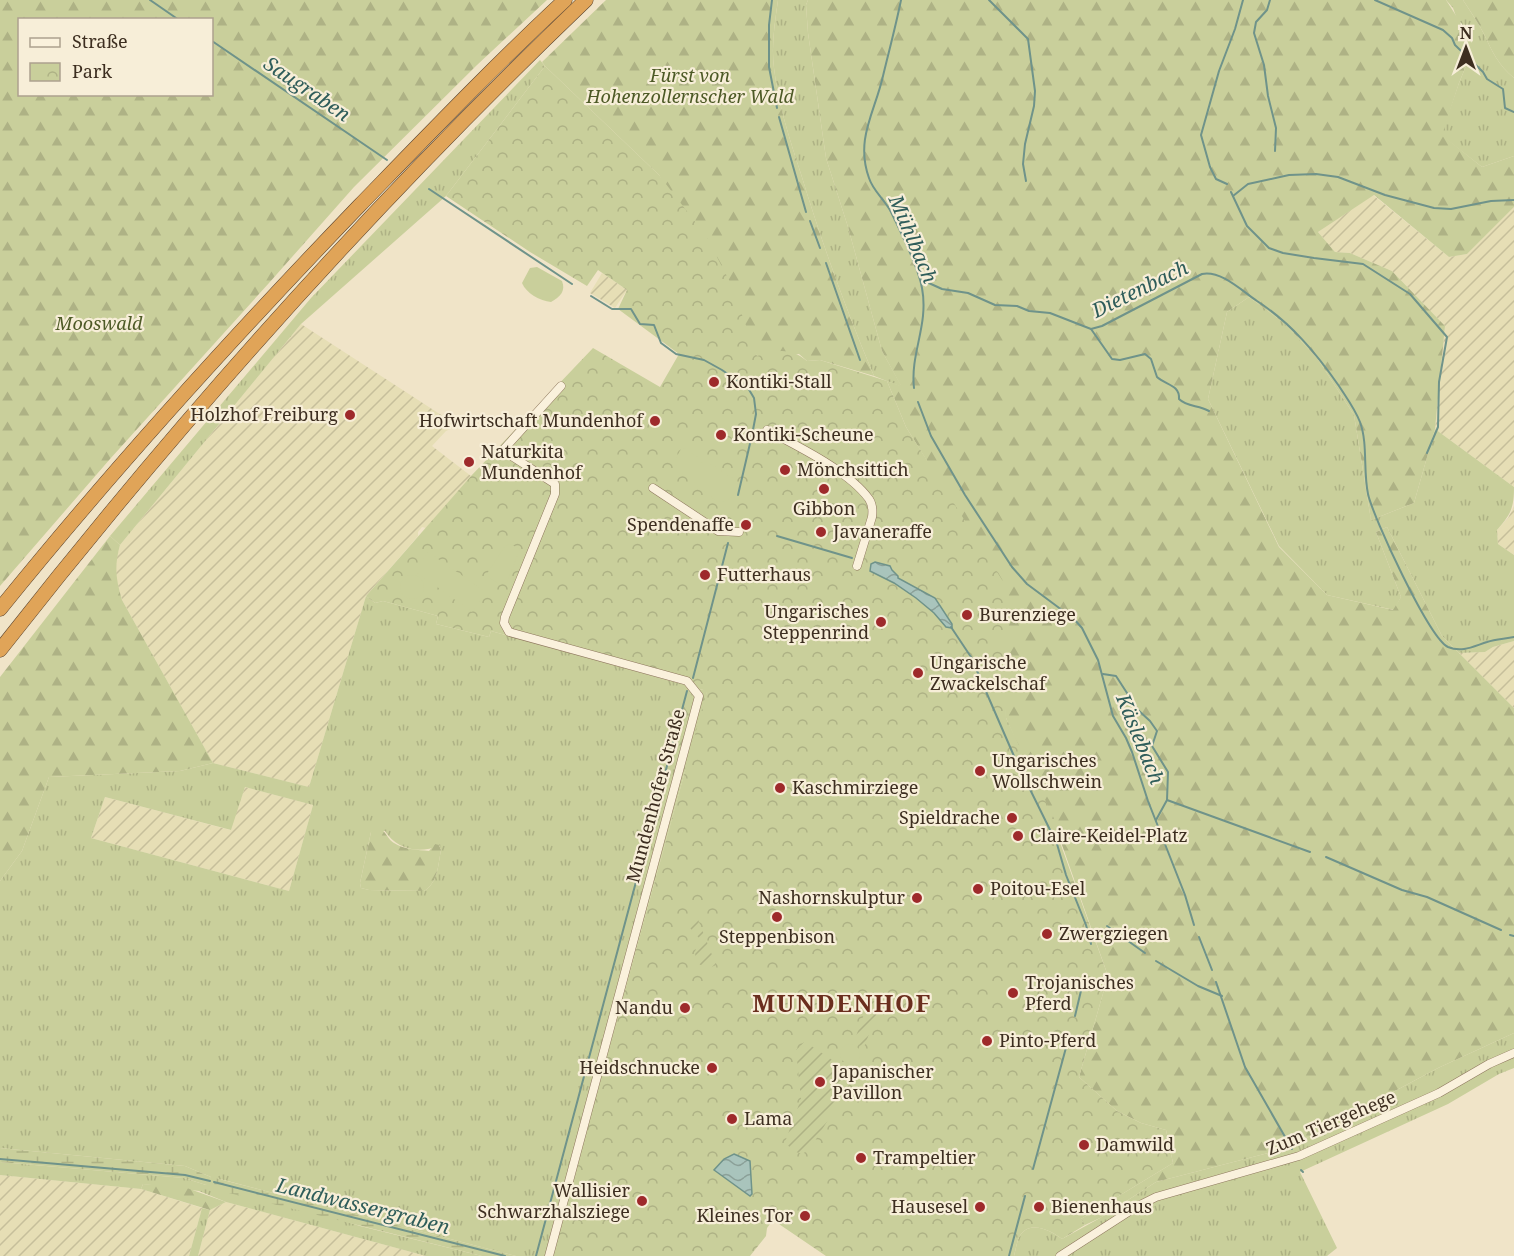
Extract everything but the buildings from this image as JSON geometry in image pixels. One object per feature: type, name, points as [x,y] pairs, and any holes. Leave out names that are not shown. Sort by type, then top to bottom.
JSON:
[{"type":"highway","points":[[0,609],[168,412],[296,272],[409,154],[564,0]]},
{"type":"highway","points":[[0,650],[94,532],[311,280],[522,62],[586,0]]},
{"type":"street","name":"Mundenhofer Straße","points":[[549,1256],[699,696],[687,681],[510,632],[504,623],[504,617],[555,494],[555,484],[504,449],[561,386]]},
{"type":"street","points":[[767,430],[819,459],[857,486],[870,501],[873,509],[872,517],[857,566]]},
{"type":"street","points":[[653,488],[718,531],[739,532]]},
{"type":"street","name":"Zum Tiergehege","points":[[1060,1256],[1136,1207],[1156,1197],[1299,1156],[1439,1093],[1489,1064],[1514,1053]]},
{"type":"shaded area","points":[[1373,195],[1449,257],[1467,254],[1514,207],[1514,487],[1435,429],[1445,326],[1392,271],[1350,253],[1335,252],[1318,232]]},
{"type":"shaded area","points":[[602,273],[627,290],[615,308],[590,293]]},
{"type":"shaded area","points":[[301,324],[452,422],[455,427],[446,431],[432,446],[471,476],[426,528],[422,527],[418,536],[366,596],[309,787],[213,763],[122,600],[115,563],[120,545]]},
{"type":"shaded area","points":[[1514,506],[1514,555],[1498,544],[1497,530],[1508,518]]},
{"type":"shaded area","points":[[1514,641],[1514,708],[1459,653],[1485,652],[1493,647]]},
{"type":"shaded area","points":[[245,787],[313,805],[289,891],[91,838],[105,797],[230,830]]},
{"type":"shaded area","points":[[0,1175],[141,1189],[202,1208],[189,1256],[0,1256]]},
{"type":"shaded area","points":[[226,1202],[426,1256],[198,1256],[210,1210]]},
{"type":"green space","name":"Mooswald","points":[[0,0],[547,0],[477,65],[354,187],[110,459],[0,586]]},
{"type":"green space","name":"Fürst von Hohenzollernscher Wald","points":[[606,0],[778,0],[773,59],[781,108],[826,251],[874,376],[820,360],[807,361],[799,354],[757,356],[659,175],[542,62]]},
{"type":"green space","points":[[778,0],[808,0],[806,5],[808,33],[826,158],[848,227],[882,351],[902,387],[874,376],[844,301],[809,200],[778,95],[773,42]]},
{"type":"green space","name":"Fürst von Hohenzollernscher Wald","points":[[808,0],[1446,0],[1464,28],[1470,56],[1442,135],[1482,167],[1514,156],[1514,207],[1467,254],[1449,257],[1374,195],[1318,232],[1335,252],[1350,253],[1392,271],[1445,326],[1435,429],[1414,503],[1371,520],[1354,415],[1317,358],[1284,323],[1249,297],[1227,312],[1208,399],[1279,547],[1327,595],[1393,610],[1401,597],[1376,532],[1387,527],[1442,636],[1514,708],[1514,1033],[1438,1068],[1288,1148],[1156,1182],[1085,1225],[1081,1219],[1173,1163],[1166,1130],[1141,1123],[1117,1111],[1079,1077],[1108,976],[1062,845],[1006,718],[1005,708],[927,461],[906,427],[887,381],[901,386],[882,351],[848,227],[826,158],[808,33],[806,5]]},
{"type":"green space","points":[[1446,0],[1463,0],[1496,58],[1514,78],[1514,156],[1482,167],[1441,135],[1470,56],[1453,8]]},
{"type":"green space","points":[[1463,0],[1514,0],[1514,78],[1496,58]]},
{"type":"green space","points":[[540,60],[545,66],[446,196],[301,324],[120,545],[110,536],[311,298]]},
{"type":"green space","points":[[545,66],[659,175],[706,236],[730,282],[757,356],[777,351],[795,353],[807,361],[820,360],[887,381],[906,427],[1004,583],[1006,718],[1060,831],[1057,834],[1108,976],[1079,1077],[1117,1111],[1141,1123],[1166,1130],[1173,1163],[1081,1219],[1085,1225],[1062,1239],[1042,1228],[1026,1229],[1020,1235],[1014,1256],[826,1256],[773,1220],[767,1228],[766,1236],[750,1256],[552,1256],[707,691],[491,631],[489,637],[436,624],[438,616],[383,601],[375,603],[366,596],[471,476],[593,348],[660,387],[679,354],[618,309],[627,290],[598,270],[587,286],[530,252],[446,196]]},
{"type":"green space","points":[[537,267],[562,281],[561,293],[551,302],[534,296],[522,283],[530,268]]},
{"type":"green space","points":[[1249,297],[1284,323],[1317,358],[1354,415],[1371,520],[1414,503],[1435,429],[1514,487],[1511,510],[1497,530],[1498,544],[1514,555],[1514,641],[1493,647],[1485,652],[1459,653],[1442,636],[1387,527],[1376,532],[1401,597],[1394,610],[1327,595],[1279,546],[1208,399],[1227,312]]},
{"type":"green space","points":[[682,447],[700,458],[699,461],[707,466],[709,463],[738,483],[732,497],[719,502],[715,500],[677,469],[675,460]]},
{"type":"green space","points":[[110,536],[120,545],[116,573],[122,600],[213,763],[180,771],[49,777],[22,851],[0,881],[0,677]]},
{"type":"green space","points":[[510,544],[520,549],[507,582],[499,585],[488,576],[488,572],[505,546]]},
{"type":"green space","points":[[428,552],[486,592],[472,612],[415,571]]},
{"type":"green space","points":[[412,575],[420,579],[424,587],[420,595],[412,599],[404,595],[400,587],[404,579]]},
{"type":"green space","points":[[366,596],[375,603],[383,601],[438,616],[436,624],[489,637],[491,631],[707,691],[552,1256],[516,1256],[216,1178],[360,1226],[482,1256],[426,1256],[226,1202],[199,1191],[143,1184],[141,1189],[0,1175],[0,1162],[184,1178],[206,1185],[211,1177],[185,1166],[0,1148],[0,881],[22,851],[49,777],[180,771],[213,763],[309,787]],"holes":[[[245,787],[313,805],[289,891],[91,838],[105,797],[231,830]],[[385,831],[395,842],[416,850],[439,845],[441,850],[437,873],[429,888],[424,891],[361,888],[360,883],[371,832]]]},
{"type":"green space","points":[[708,687],[688,770],[683,769],[686,751],[681,749],[675,762],[663,758],[663,747],[683,691],[695,697]]},
{"type":"green space","points":[[376,828],[382,830],[394,843],[406,848],[429,851],[435,844],[439,845],[441,850],[437,873],[429,888],[424,891],[361,888],[360,883],[371,832]]},
{"type":"green space","points":[[697,917],[716,965],[707,969],[696,962],[695,952],[699,938],[690,928],[690,920]]},
{"type":"green space","points":[[869,1000],[881,1003],[864,1047],[854,1042]]},
{"type":"green space","points":[[1514,1033],[1514,1068],[1499,1074],[1448,1104],[1300,1172],[1337,1248],[1327,1256],[1014,1256],[1019,1238],[1026,1229],[1042,1228],[1062,1239],[1156,1182],[1288,1148],[1438,1068]]},
{"type":"green space","points":[[804,1042],[850,1072],[851,1083],[810,1149],[802,1154],[793,1151],[785,1142],[801,1099],[796,1050]]},
{"type":"green space","points":[[850,1044],[857,1047],[860,1054],[857,1061],[850,1064],[843,1061],[840,1054],[843,1047]]},
{"type":"green space","points":[[0,1148],[185,1166],[211,1177],[209,1184],[206,1185],[184,1178],[0,1162]]},
{"type":"green space","points":[[215,1178],[516,1256],[482,1256],[225,1192],[215,1189]]},
{"type":"green space","points":[[143,1184],[184,1187],[226,1202],[210,1210],[141,1189]]},
{"type":"green space","points":[[202,1208],[210,1210],[198,1256],[189,1256]]},
{"type":"water","points":[[875,562],[890,566],[898,578],[935,598],[952,624],[952,628],[946,627],[916,598],[870,571],[871,564]]},
{"type":"water","points":[[734,1154],[750,1161],[752,1194],[750,1196],[714,1170],[724,1159]]},
{"type":"waterway","name":"Saugraben","points":[[150,0],[176,18]]},
{"type":"waterway","points":[[772,0],[769,25],[769,67],[777,108]]},
{"type":"waterway","name":"Mühlbach","points":[[901,0],[880,89],[865,138],[864,151],[865,164],[871,183],[895,220],[922,288],[923,314],[913,375],[914,388]]},
{"type":"waterway","points":[[989,0],[1028,39],[1035,91],[1025,144],[1023,164],[1026,181]]},
{"type":"waterway","points":[[1227,184],[1216,179],[1210,167],[1201,135],[1219,71],[1243,0]]},
{"type":"waterway","points":[[1270,0],[1267,10],[1256,22],[1254,33],[1264,65],[1268,96],[1276,128],[1275,151]]},
{"type":"waterway","points":[[1375,0],[1443,30],[1487,79],[1503,89],[1505,108],[1514,112]]},
{"type":"waterway","name":"Saugraben","points":[[213,42],[387,160]]},
{"type":"waterway","points":[[779,117],[806,212]]},
{"type":"waterway","points":[[1233,196],[1248,184],[1289,175],[1316,174],[1338,177],[1385,195],[1434,208],[1451,209],[1491,201],[1514,200]]},
{"type":"waterway","name":"Saugraben","points":[[429,189],[572,284]]},
{"type":"waterway","points":[[1231,192],[1247,226],[1269,248],[1283,253],[1363,264],[1410,294],[1447,337],[1439,382],[1438,427],[1427,453]]},
{"type":"waterway","points":[[810,221],[820,248]]},
{"type":"waterway","points":[[826,263],[860,360]]},
{"type":"waterway","name":"Dietenbach","points":[[920,279],[942,289],[968,293],[995,305],[1017,306],[1029,311],[1050,313],[1091,329],[1102,326],[1202,274],[1216,275],[1231,282],[1281,319],[1302,339],[1339,386],[1353,408],[1362,430],[1368,494],[1372,507],[1403,576],[1439,639],[1448,647],[1458,649],[1514,637]]},
{"type":"waterway","points":[[591,296],[612,309],[631,309],[640,324],[654,325],[661,343],[676,354],[704,360],[748,388],[754,398],[756,414],[738,495]]},
{"type":"waterway","points":[[1091,329],[1112,359],[1120,360],[1145,354],[1151,359],[1157,377],[1175,388],[1179,399],[1209,411]]},
{"type":"waterway","name":"Käslebach","points":[[918,402],[931,436],[965,495],[1012,567],[1027,584],[1074,619],[1082,628],[1098,660],[1113,716],[1132,752],[1194,925]]},
{"type":"waterway","points":[[777,536],[852,558]]},
{"type":"waterway","points":[[693,678],[728,543]]},
{"type":"waterway","points":[[951,627],[971,657],[1017,763],[1057,844],[1091,944]]},
{"type":"waterway","name":"Mühlbach","points":[[1103,674],[1116,676],[1138,710],[1157,731],[1152,746],[1168,772],[1167,800],[1156,820]]},
{"type":"waterway","points":[[536,1256],[687,691]]},
{"type":"waterway","points":[[1167,800],[1310,852]]},
{"type":"waterway","points":[[1326,857],[1402,890],[1427,897],[1501,930]]},
{"type":"waterway","points":[[1107,926],[1145,953]]},
{"type":"waterway","points":[[1510,935],[1514,936]]},
{"type":"waterway","name":"Käslebach","points":[[1199,937],[1212,970]]},
{"type":"waterway","points":[[1156,961],[1198,986],[1222,996]]},
{"type":"waterway","points":[[1075,1016],[1084,978]]},
{"type":"waterway","name":"Käslebach","points":[[1216,982],[1245,1067],[1292,1149]]},
{"type":"waterway","points":[[1033,1169],[1067,1044]]},
{"type":"waterway","name":"Landwassergraben","points":[[0,1159],[185,1175],[210,1181]]},
{"type":"waterway","name":"Landwassergraben","points":[[214,1182],[505,1256]]},
{"type":"waterway","points":[[1009,1256],[1025,1196]]},
{"type":"place","name":"Kontiki-Stall","points":[[714,382]]},
{"type":"place","name":"Holzhof Freiburg","points":[[350,415]]},
{"type":"place","name":"Hofwirtschaft Mundenhof","points":[[655,421]]},
{"type":"place","name":"Kontiki-Scheune","points":[[721,435]]},
{"type":"place","name":"Naturkita Mundenhof","points":[[469,462]]},
{"type":"place","name":"Mönchsittich","points":[[785,470]]},
{"type":"place","name":"Gibbon","points":[[824,489]]},
{"type":"place","name":"Spendenaffe","points":[[746,525]]},
{"type":"place","name":"Javaneraffe","points":[[821,532]]},
{"type":"place","name":"Futterhaus","points":[[705,575]]},
{"type":"place","name":"Burenziege","points":[[967,615]]},
{"type":"place","name":"Ungarisches Steppenrind","points":[[881,622]]},
{"type":"place","name":"Ungarische Zwackelschaf","points":[[918,673]]},
{"type":"place","name":"Ungarisches Wollschwein","points":[[980,771]]},
{"type":"place","name":"Kaschmirziege","points":[[780,788]]},
{"type":"place","name":"Spieldrache","points":[[1012,818]]},
{"type":"place","name":"Claire-Keidel-Platz","points":[[1018,836]]},
{"type":"place","name":"Poitou-Esel","points":[[978,889]]},
{"type":"place","name":"Nashornskulptur","points":[[917,898]]},
{"type":"place","name":"Steppenbison","points":[[777,917]]},
{"type":"place","name":"Zwergziegen","points":[[1047,934]]},
{"type":"place","name":"Trojanisches Pferd","points":[[1013,993]]},
{"type":"place","name":"Nandu","points":[[685,1008]]},
{"type":"place","name":"Pinto-Pferd","points":[[987,1041]]},
{"type":"place","name":"Heidschnucke","points":[[712,1068]]},
{"type":"place","name":"Japanischer Pavillon","points":[[820,1082]]},
{"type":"place","name":"Lama","points":[[732,1119]]},
{"type":"place","name":"Damwild","points":[[1084,1145]]},
{"type":"place","name":"Trampeltier","points":[[861,1158]]},
{"type":"place","name":"Wallisier Schwarzhalsziege","points":[[642,1201]]},
{"type":"place","name":"Hausesel","points":[[980,1207]]},
{"type":"place","name":"Bienenhaus","points":[[1039,1207]]},
{"type":"place","name":"Kleines Tor","points":[[805,1216]]},
{"type":"district","name":"MUNDENHOF","points":[[842,1004]]}]
